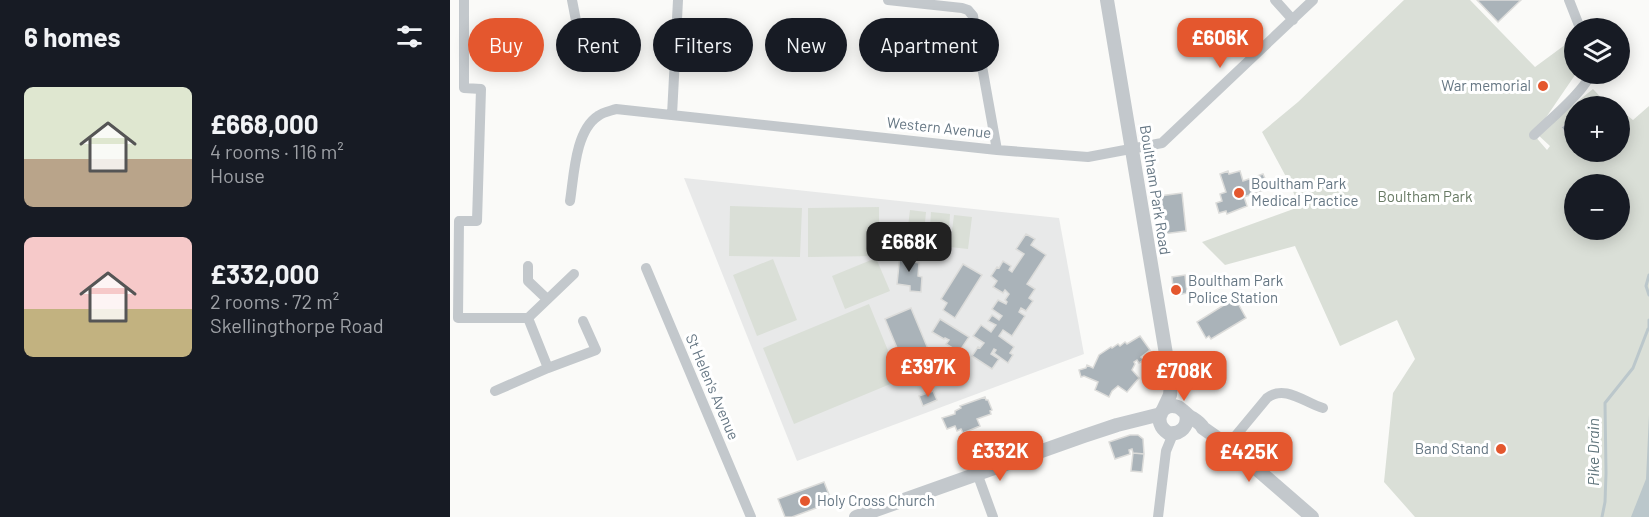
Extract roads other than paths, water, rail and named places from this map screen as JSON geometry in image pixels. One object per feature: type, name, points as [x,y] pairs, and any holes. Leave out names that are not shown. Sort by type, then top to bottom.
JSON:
[{"type":"street","points":[[464,0],[464,88],[481,88],[477,220],[459,221],[458,318],[528,318],[574,274]]},
{"type":"street","points":[[572,0],[575,18]]},
{"type":"street","points":[[672,115],[678,0]]},
{"type":"street","points":[[888,0],[962,8],[968,10],[973,16],[996,150]]},
{"type":"street","name":"Boultham Park Road","points":[[1107,0],[1171,384],[1182,411]]},
{"type":"street","points":[[1275,0],[1293,20]]},
{"type":"street","name":"Western Avenue","points":[[570,201],[580,141],[597,116],[616,109],[1080,158],[1162,143],[1313,0]]},
{"type":"street","points":[[1569,0],[1576,18]]},
{"type":"street","points":[[1534,135],[1574,97],[1584,84]]},
{"type":"street","points":[[528,266],[528,281],[547,299]]},
{"type":"street","name":"St Helen's Avenue","points":[[646,268],[751,517]]},
{"type":"street","points":[[528,318],[548,368]]},
{"type":"street","points":[[495,391],[596,350],[583,321]]},
{"type":"street","points":[[1158,517],[1171,384]]},
{"type":"street","points":[[1228,445],[1267,398],[1276,392],[1289,393],[1323,408]]},
{"type":"street","points":[[1167,423],[1171,406],[1182,411],[1228,445],[1312,517]]},
{"type":"street","points":[[1167,423],[1187,423],[1182,411]]},
{"type":"street","points":[[858,517],[977,473],[1135,420],[1203,428]]},
{"type":"street","points":[[977,473],[993,517]]},
{"type":"waterway","points":[[1649,275],[1646,286],[1649,295]]},
{"type":"waterway","points":[[1649,320],[1649,328]]},
{"type":"waterway","name":"Pike Drain","points":[[1602,517],[1606,473],[1605,403],[1633,368],[1648,329]]},
{"type":"place","name":"War memorial","points":[[1543,86]]},
{"type":"place","name":"Boultham Park Medical Practice","points":[[1239,193]]},
{"type":"place","name":"Boultham Park Police Station","points":[[1176,290]]},
{"type":"place","name":"Band Stand","points":[[1501,449]]},
{"type":"place","name":"Holy Cross Church","points":[[805,501]]},
{"type":"park label","name":"Boultham Park","points":[[1425,197]]}]
